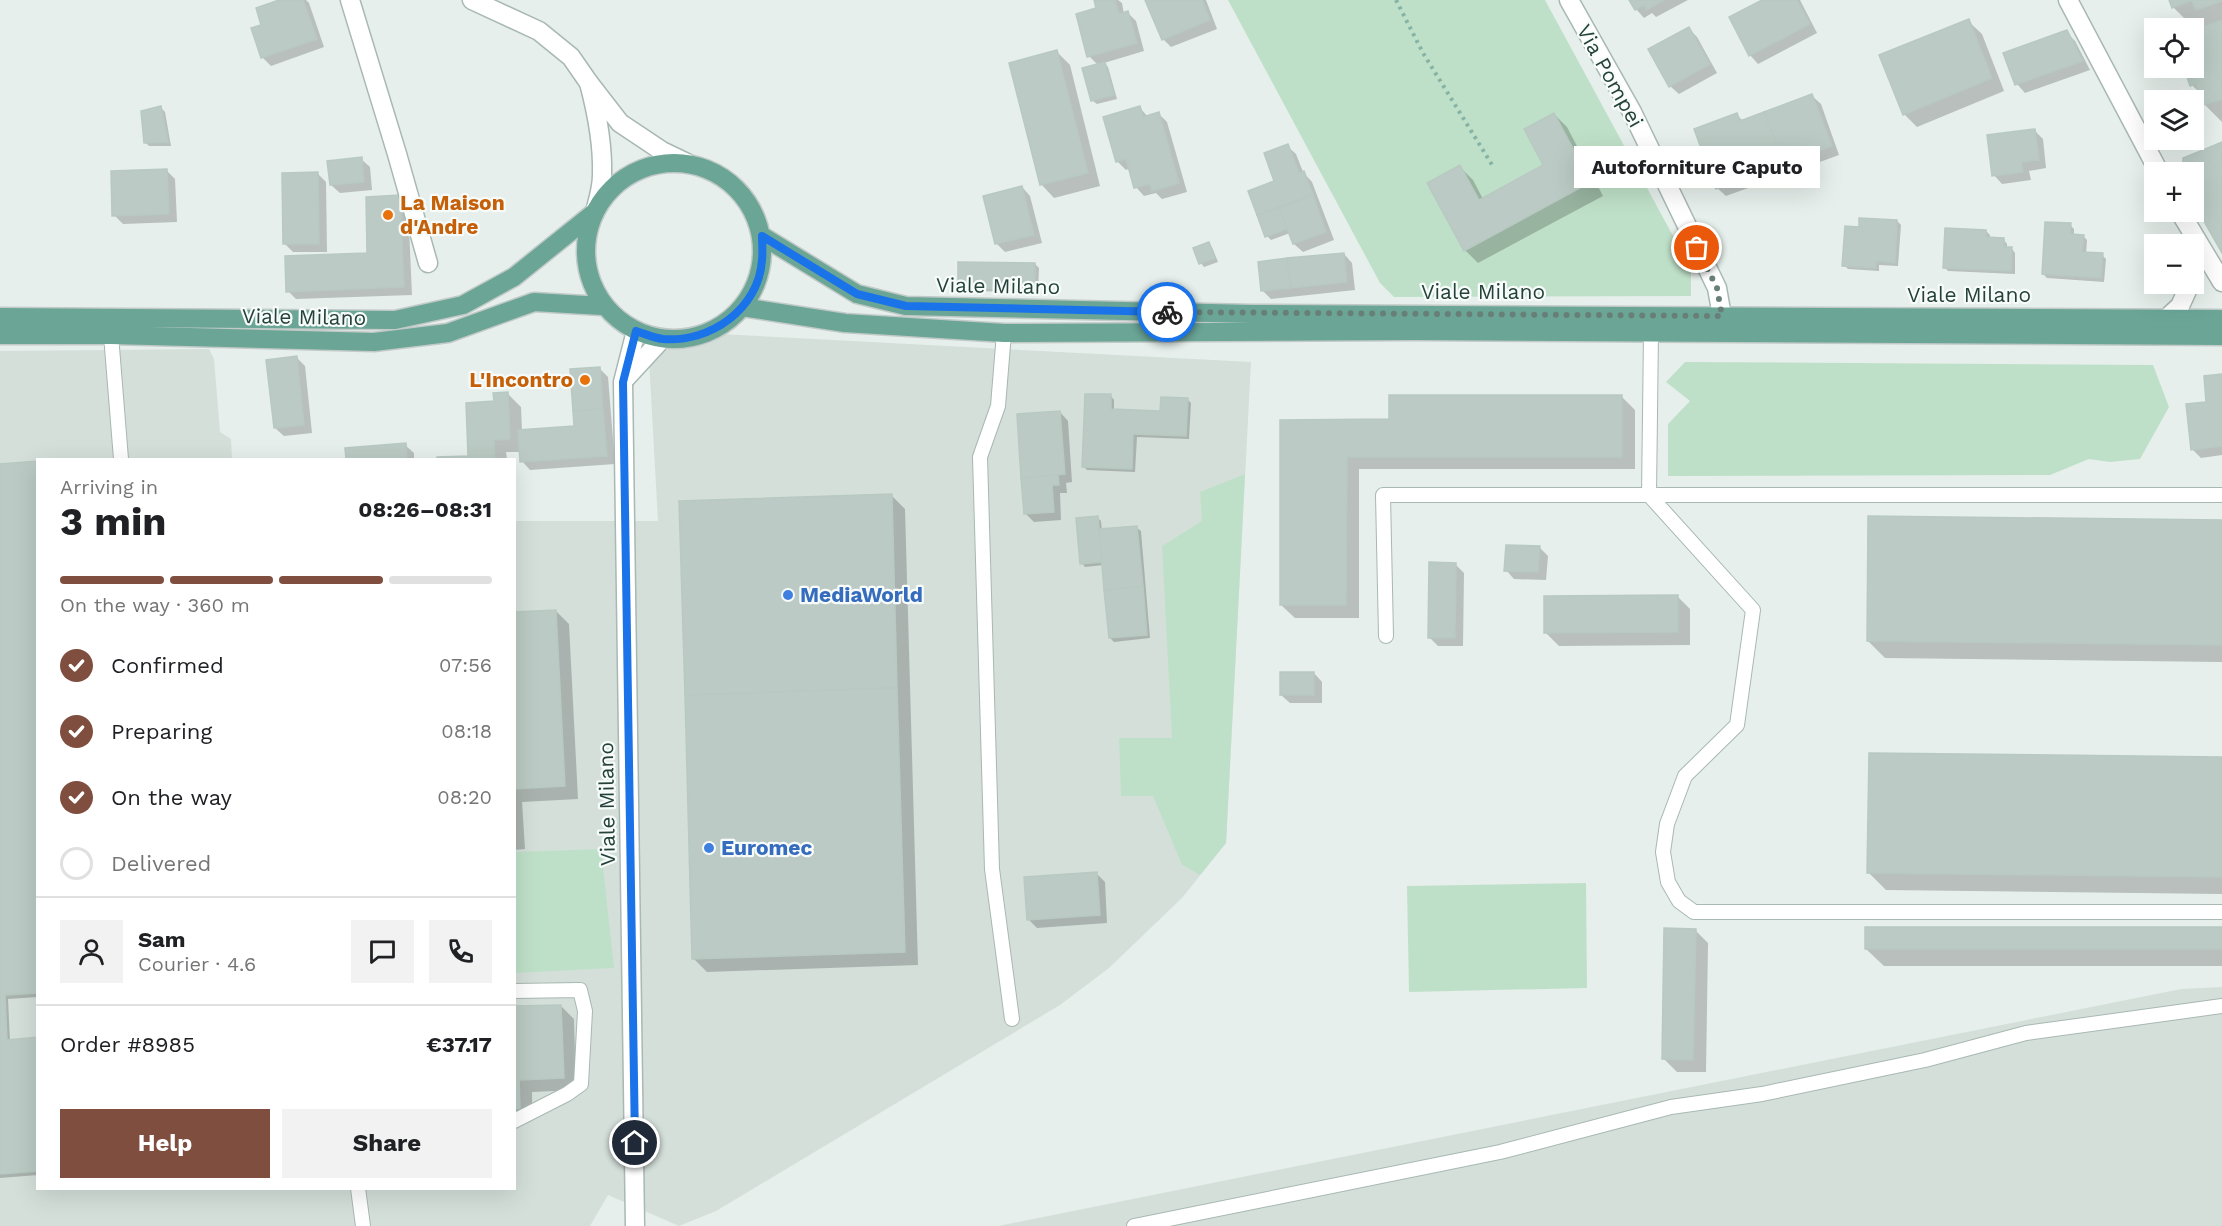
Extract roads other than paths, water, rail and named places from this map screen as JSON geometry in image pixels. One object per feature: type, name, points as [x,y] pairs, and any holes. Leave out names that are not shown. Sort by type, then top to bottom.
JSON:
[{"type":"main road","points":[[0,317],[395,320],[463,305],[513,277],[595,212],[611,189],[633,172],[660,164],[687,163],[714,171],[737,188],[753,210],[762,236],[762,261],[756,286],[742,308],[720,327],[692,338],[662,339],[636,331],[602,306],[592,283],[585,258],[586,244],[595,212]]},
{"type":"main road","name":"Viale Milano","points":[[762,236],[857,294],[906,306],[1252,314],[2222,319]]},
{"type":"main road","name":"Viale Milano","points":[[0,335],[111,335],[374,342],[448,333],[534,302],[602,306]]},
{"type":"main road","name":"Viale Milano","points":[[742,308],[845,323],[1004,333],[1414,331],[2222,336]]},
{"type":"street","points":[[350,0],[428,263]]},
{"type":"street","points":[[472,0],[539,31],[571,57],[620,123],[662,151],[687,163]]},
{"type":"street","name":"Via Pompei","points":[[1569,0],[1632,112],[1717,288],[1722,316]]},
{"type":"street","points":[[2068,0],[2154,162]]},
{"type":"street","points":[[589,83],[596,110],[603,177],[595,212]]},
{"type":"street","points":[[2204,257],[2222,282]]},
{"type":"street","points":[[2166,319],[2180,306],[2185,294]]},
{"type":"street","name":"Viale Milano","points":[[635,1226],[623,382],[636,331]]},
{"type":"street","points":[[623,382],[662,339]]},
{"type":"lane","points":[[1004,333],[998,406],[980,457],[992,869],[1012,1019]]},
{"type":"lane","points":[[1651,333],[1649,495],[1753,610],[1737,725],[1685,776],[1667,824],[1663,852],[1668,882],[1679,901],[1694,912],[2222,912]]},
{"type":"lane","points":[[111,335],[121,458]]},
{"type":"lane","points":[[1386,636],[1383,495],[2222,495]]},
{"type":"lane","points":[[516,991],[580,990],[585,1011],[580,1084],[567,1094],[516,1120]]},
{"type":"lane","points":[[1134,1226],[1500,1152],[1671,1107],[1762,1094],[1902,1065],[2026,1033],[2222,1006]]},
{"type":"lane","points":[[358,1190],[363,1226]]},
{"type":"place","name":"La Maison d'Andre","points":[[388,215]]},
{"type":"place","name":"Autoforniture Caputo","points":[[1697,248]]},
{"type":"place","name":"L'Incontro","points":[[585,380]]},
{"type":"place","name":"MediaWorld","points":[[788,595]]},
{"type":"place","name":"Euromec","points":[[709,848]]}]
